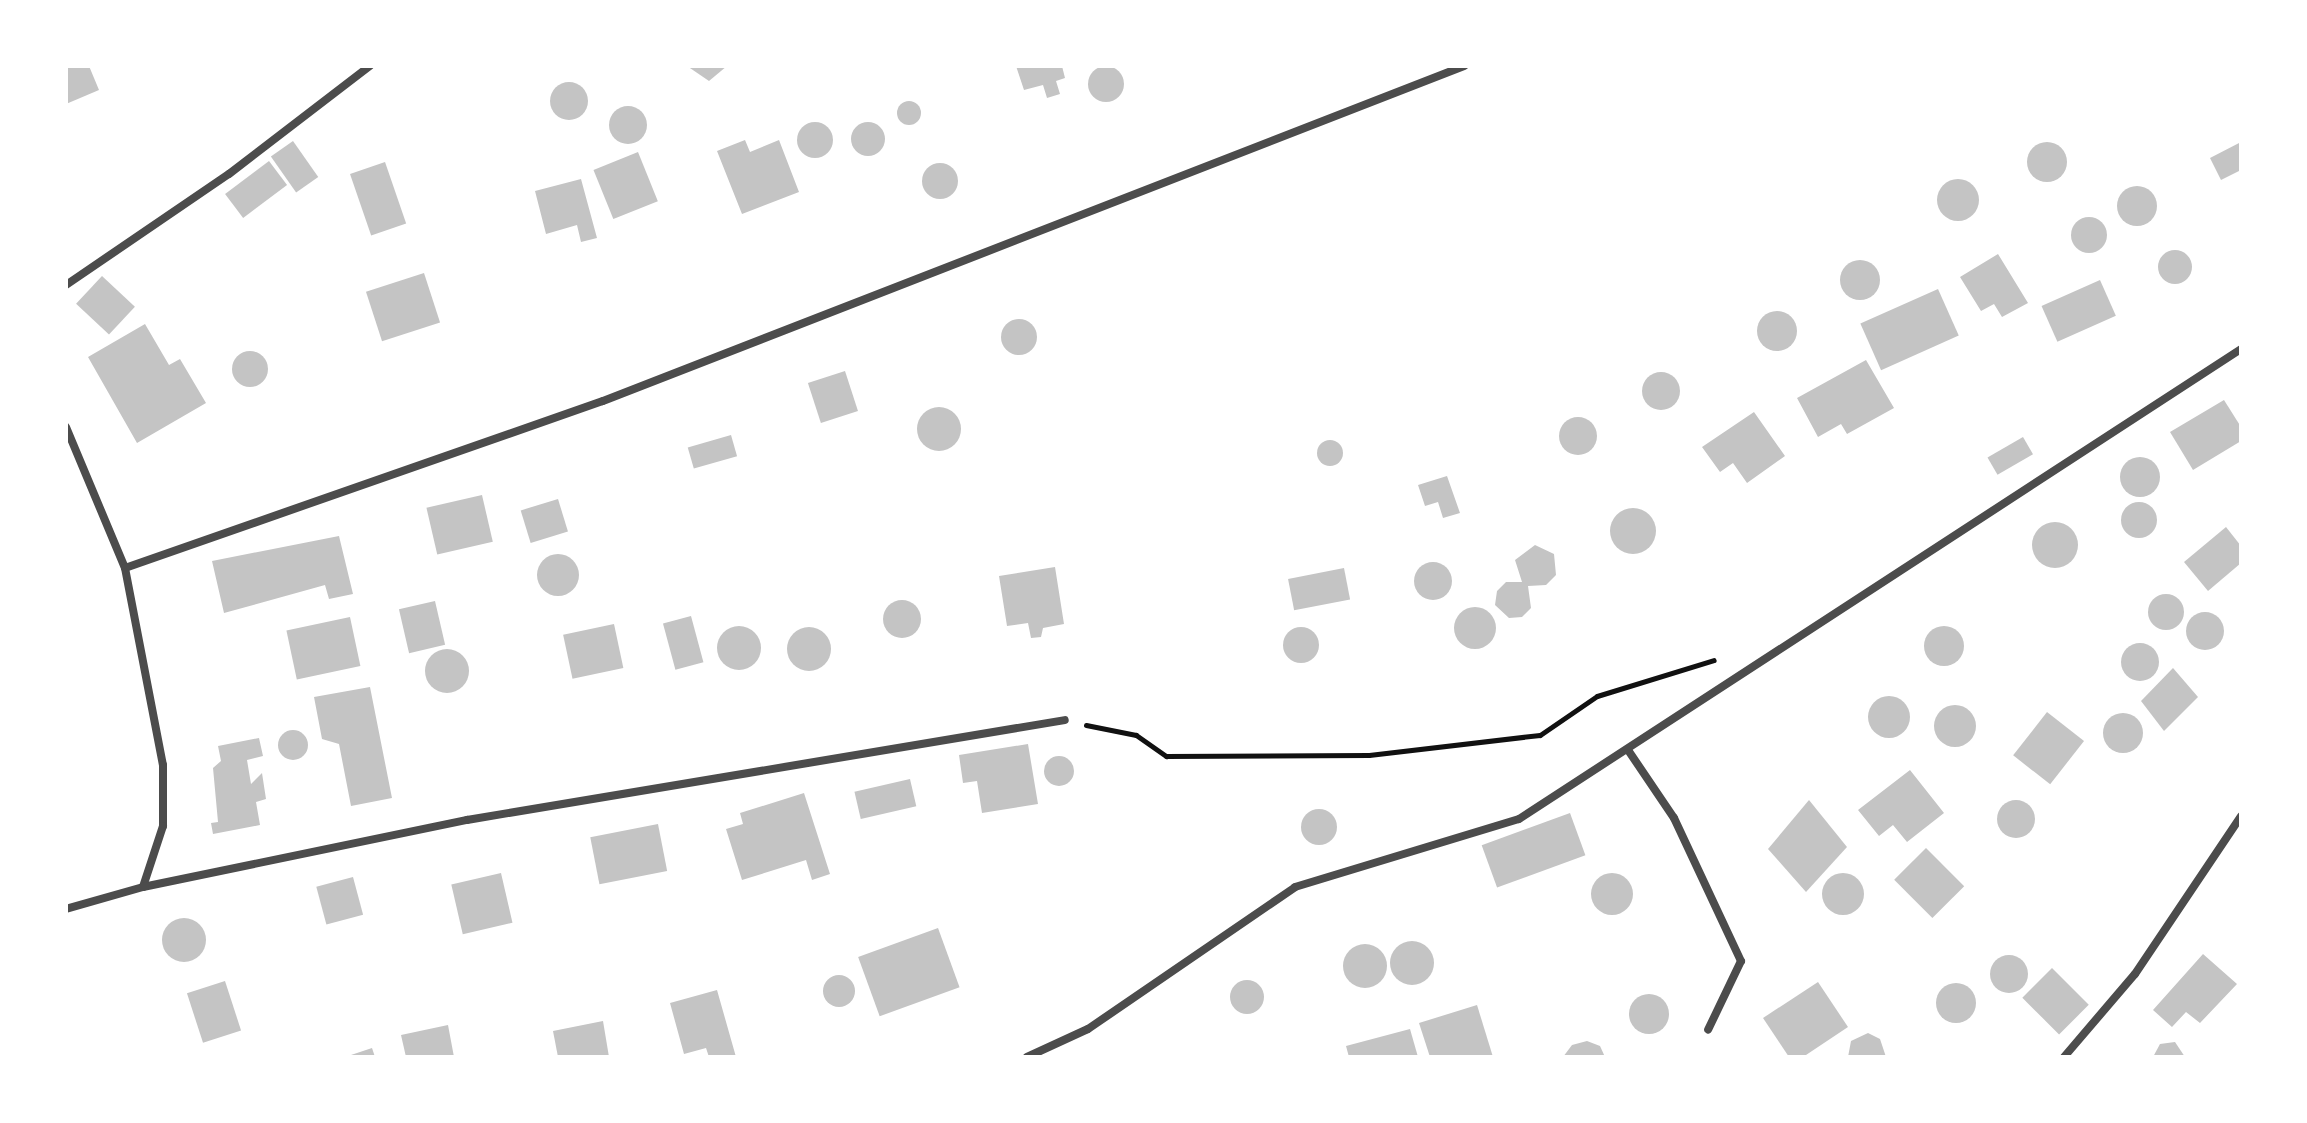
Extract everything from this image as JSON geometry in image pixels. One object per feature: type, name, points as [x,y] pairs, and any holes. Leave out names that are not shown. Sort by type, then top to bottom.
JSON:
[{"type":"street","points":[[66,285],[229,174],[370,66]]},
{"type":"street","points":[[125,568],[603,401],[1464,66]]},
{"type":"street","points":[[1027,1057],[1088,1029],[1295,887],[1519,819],[2167,393],[2241,349]]},
{"type":"street","points":[[66,427],[70,448],[125,568],[163,765],[163,826],[143,887]]},
{"type":"street","points":[[66,909],[143,887],[467,820],[1065,720]]},
{"type":"street","points":[[1628,750],[1674,818],[1741,961],[1708,1030]]},
{"type":"street","points":[[2064,1057],[2135,974],[2241,816]]},
{"type":"path","points":[[1065,720],[1136,735],[1166,756],[1369,755],[1540,735],[1597,696],[1717,659]]},
{"type":"building","points":[[66,66],[89,66],[99,90],[66,104]]},
{"type":"building","points":[[687,66],[727,66],[709,81]]},
{"type":"building","points":[[1016,66],[1062,66],[1065,78],[1056,81],[1060,94],[1047,98],[1043,85],[1024,90]]},
{"type":"building","points":[[1106,66],[1119,71],[1124,84],[1119,97],[1106,102],[1093,97],[1088,84],[1093,71]]},
{"type":"building","points":[[569,82],[582,88],[588,101],[582,114],[569,120],[556,114],[550,101],[556,88]]},
{"type":"building","points":[[909,101],[920,108],[921,113],[914,124],[909,125],[898,118],[897,113],[904,102]]},
{"type":"building","points":[[628,106],[641,112],[647,125],[641,138],[628,144],[615,138],[609,125],[615,112]]},
{"type":"building","points":[[815,122],[828,127],[833,140],[828,153],[815,158],[802,153],[797,140],[802,127]]},
{"type":"building","points":[[868,122],[880,127],[885,139],[880,151],[868,156],[856,151],[851,139],[856,127]]},
{"type":"building","points":[[745,140],[750,152],[779,140],[799,192],[742,214],[717,151]]},
{"type":"building","points":[[293,141],[318,177],[296,193],[271,156]]},
{"type":"building","points":[[2047,142],[2061,148],[2067,162],[2061,176],[2047,182],[2033,176],[2027,162],[2033,148]]},
{"type":"building","points":[[2241,142],[2241,170],[2221,180],[2210,158]]},
{"type":"building","points":[[638,152],[658,201],[613,219],[593,170]]},
{"type":"building","points":[[269,161],[287,185],[243,218],[225,194]]},
{"type":"building","points":[[385,162],[406,223],[371,236],[350,174]]},
{"type":"building","points":[[940,163],[952,169],[958,181],[952,193],[940,199],[928,193],[922,181],[928,169]]},
{"type":"building","points":[[581,179],[597,238],[581,242],[577,225],[546,234],[535,191]]},
{"type":"building","points":[[1958,179],[1973,185],[1979,200],[1973,215],[1958,221],[1943,215],[1937,200],[1943,185]]},
{"type":"building","points":[[2137,186],[2151,192],[2157,206],[2151,220],[2137,226],[2123,220],[2117,206],[2123,192]]},
{"type":"building","points":[[2089,217],[2102,222],[2107,235],[2102,248],[2089,253],[2076,248],[2071,235],[2076,222]]},
{"type":"building","points":[[2175,250],[2187,255],[2192,267],[2187,279],[2175,284],[2163,279],[2158,267],[2163,255]]},
{"type":"building","points":[[1998,254],[2028,303],[2002,317],[1994,304],[1981,311],[1960,277]]},
{"type":"building","points":[[1860,260],[1874,266],[1880,280],[1874,294],[1860,300],[1846,294],[1840,280],[1846,266]]},
{"type":"building","points":[[424,273],[440,322],[382,341],[366,292]]},
{"type":"building","points":[[102,276],[135,307],[109,334],[76,304]]},
{"type":"building","points":[[2100,280],[2116,316],[2057,342],[2042,306]]},
{"type":"building","points":[[1938,289],[1959,336],[1881,370],[1860,324]]},
{"type":"building","points":[[1777,311],[1791,317],[1797,331],[1791,345],[1777,351],[1763,345],[1757,331],[1763,317]]},
{"type":"building","points":[[1019,319],[1031,325],[1037,337],[1031,349],[1019,355],[1007,349],[1001,337],[1007,325]]},
{"type":"building","points":[[145,324],[169,365],[180,359],[206,403],[137,443],[88,357]]},
{"type":"building","points":[[250,351],[263,356],[268,369],[263,382],[250,387],[237,382],[232,369],[237,356]]},
{"type":"building","points":[[1866,360],[1894,408],[1847,434],[1841,424],[1818,437],[1797,398]]},
{"type":"building","points":[[845,371],[858,411],[821,423],[808,383]]},
{"type":"building","points":[[1661,372],[1675,377],[1680,391],[1675,405],[1661,410],[1647,405],[1642,391],[1647,377]]},
{"type":"building","points":[[2224,400],[2241,427],[2241,441],[2193,470],[2170,432]]},
{"type":"building","points":[[939,407],[955,413],[961,429],[955,445],[939,451],[923,445],[917,429],[923,413]]},
{"type":"building","points":[[1754,412],[1785,456],[1747,483],[1733,463],[1720,472],[1702,447]]},
{"type":"building","points":[[1578,417],[1592,422],[1597,436],[1592,450],[1578,455],[1564,450],[1559,436],[1564,422]]},
{"type":"building","points":[[731,435],[737,456],[694,469],[688,447]]},
{"type":"building","points":[[2023,437],[2033,454],[1997,475],[1987,458]]},
{"type":"building","points":[[1330,440],[1339,444],[1343,453],[1339,462],[1330,466],[1321,462],[1317,453],[1321,444]]},
{"type":"building","points":[[2140,457],[2154,463],[2160,477],[2154,491],[2140,497],[2126,491],[2120,477],[2126,463]]},
{"type":"building","points":[[1447,476],[1460,513],[1443,518],[1438,502],[1425,506],[1418,485]]},
{"type":"building","points":[[482,495],[493,542],[437,555],[426,508]]},
{"type":"building","points":[[558,499],[568,532],[531,543],[521,510]]},
{"type":"building","points":[[2139,502],[2151,508],[2157,520],[2151,532],[2139,538],[2127,532],[2121,520],[2127,508]]},
{"type":"building","points":[[1633,508],[1649,515],[1656,531],[1649,547],[1633,554],[1617,547],[1610,531],[1617,515]]},
{"type":"building","points":[[2055,522],[2071,529],[2078,545],[2071,561],[2055,568],[2039,561],[2032,545],[2039,529]]},
{"type":"building","points":[[2226,527],[2241,546],[2241,563],[2208,591],[2184,562]]},
{"type":"building","points":[[339,536],[353,594],[329,599],[325,585],[224,613],[212,561]]},
{"type":"building","points":[[1535,545],[1554,554],[1556,575],[1546,585],[1528,586],[1531,608],[1522,617],[1509,618],[1495,605],[1497,591],[1506,582],[1522,582],[1515,560]]},
{"type":"building","points":[[558,554],[573,560],[579,575],[573,590],[558,596],[543,590],[537,575],[543,560]]},
{"type":"building","points":[[1433,562],[1447,567],[1452,581],[1447,595],[1433,600],[1419,595],[1414,581],[1419,567]]},
{"type":"building","points":[[1055,567],[1064,624],[1043,628],[1041,637],[1031,638],[1028,623],[1007,626],[999,576]]},
{"type":"building","points":[[1344,568],[1350,599],[1294,610],[1288,579]]},
{"type":"building","points":[[2166,594],[2178,600],[2184,612],[2178,624],[2166,630],[2154,624],[2148,612],[2154,600]]},
{"type":"building","points":[[902,600],[915,606],[921,619],[915,632],[902,638],[889,632],[883,619],[889,606]]},
{"type":"building","points":[[435,601],[445,645],[409,653],[399,609]]},
{"type":"building","points":[[1475,607],[1490,613],[1496,628],[1490,643],[1475,649],[1460,643],[1454,628],[1460,613]]},
{"type":"building","points":[[2205,612],[2218,618],[2224,631],[2218,644],[2205,650],[2192,644],[2186,631],[2192,618]]},
{"type":"building","points":[[691,616],[703,662],[675,670],[663,624]]},
{"type":"building","points":[[350,617],[360,666],[297,679],[286,631]]},
{"type":"building","points":[[614,624],[623,668],[572,679],[563,635]]},
{"type":"building","points":[[739,626],[755,632],[761,648],[755,664],[739,670],[723,664],[717,648],[723,632]]},
{"type":"building","points":[[1944,626],[1958,632],[1964,646],[1958,660],[1944,666],[1930,660],[1924,646],[1930,632]]},
{"type":"building","points":[[809,627],[825,633],[831,649],[825,665],[809,671],[793,665],[787,649],[793,633]]},
{"type":"building","points":[[1301,627],[1314,632],[1319,645],[1314,658],[1301,663],[1288,658],[1283,645],[1288,632]]},
{"type":"building","points":[[2140,643],[2154,648],[2159,662],[2154,676],[2140,681],[2126,676],[2121,662],[2126,648]]},
{"type":"building","points":[[447,649],[463,655],[469,671],[463,687],[447,693],[431,687],[425,671],[431,655]]},
{"type":"building","points":[[2173,668],[2198,697],[2164,731],[2141,701]]},
{"type":"building","points":[[370,687],[392,798],[351,806],[339,744],[322,739],[314,697]]},
{"type":"building","points":[[1889,696],[1904,702],[1910,717],[1904,732],[1889,738],[1874,732],[1868,717],[1874,702]]},
{"type":"building","points":[[1955,705],[1970,711],[1976,726],[1970,741],[1955,747],[1940,741],[1934,726],[1940,711]]},
{"type":"building","points":[[2047,712],[2084,741],[2050,784],[2013,755]]},
{"type":"building","points":[[2123,713],[2137,719],[2143,733],[2137,747],[2123,753],[2109,747],[2103,733],[2109,719]]},
{"type":"building","points":[[293,730],[299,731],[307,739],[307,751],[299,759],[293,760],[287,759],[279,751],[278,745],[279,739],[287,731]]},
{"type":"building","points":[[259,738],[263,756],[247,760],[251,784],[262,773],[266,799],[256,802],[260,825],[213,834],[211,823],[218,822],[213,768],[221,761],[218,746]]},
{"type":"building","points":[[1028,744],[1038,804],[982,813],[977,781],[963,783],[959,755]]},
{"type":"building","points":[[1059,756],[1069,761],[1074,771],[1069,781],[1059,786],[1049,781],[1044,771],[1049,761]]},
{"type":"building","points":[[1910,770],[1944,813],[1907,842],[1893,825],[1879,836],[1858,810]]},
{"type":"building","points":[[910,779],[916,806],[861,819],[854,792]]},
{"type":"building","points":[[804,793],[830,874],[812,880],[806,860],[742,880],[726,829],[743,824],[740,813]]},
{"type":"building","points":[[1809,800],[1847,847],[1806,892],[1768,849]]},
{"type":"building","points":[[2016,800],[2029,806],[2035,819],[2029,832],[2016,838],[2003,832],[1997,819],[2003,806]]},
{"type":"building","points":[[1319,809],[1331,815],[1337,827],[1331,839],[1319,845],[1307,839],[1301,827],[1307,815]]},
{"type":"building","points":[[1570,813],[1585,855],[1497,887],[1482,845]]},
{"type":"building","points":[[658,824],[667,871],[599,884],[590,837]]},
{"type":"building","points":[[1926,848],[1964,886],[1932,918],[1894,880]]},
{"type":"building","points":[[501,873],[512,923],[463,934],[451,884]]},
{"type":"building","points":[[1612,873],[1627,879],[1633,894],[1627,909],[1612,915],[1597,909],[1591,894],[1597,879]]},
{"type":"building","points":[[1843,873],[1858,879],[1864,894],[1858,909],[1843,915],[1828,909],[1822,894],[1828,879]]},
{"type":"building","points":[[353,877],[363,915],[326,925],[316,887]]},
{"type":"building","points":[[184,918],[200,924],[206,940],[200,956],[184,962],[168,956],[162,940],[168,924]]},
{"type":"building","points":[[938,928],[960,987],[880,1016],[858,957]]},
{"type":"building","points":[[1412,941],[1427,948],[1434,963],[1427,978],[1412,985],[1397,978],[1390,963],[1397,948]]},
{"type":"building","points":[[1365,944],[1380,951],[1387,966],[1380,981],[1365,988],[1350,981],[1343,966],[1350,951]]},
{"type":"building","points":[[2203,954],[2237,984],[2200,1023],[2186,1012],[2172,1027],[2153,1010]]},
{"type":"building","points":[[2009,955],[2022,961],[2028,974],[2022,987],[2009,993],[1996,987],[1990,974],[1996,961]]},
{"type":"building","points":[[2052,968],[2089,1005],[2059,1034],[2022,998]]},
{"type":"building","points":[[839,975],[850,980],[855,991],[850,1002],[839,1007],[828,1002],[823,991],[828,980]]},
{"type":"building","points":[[1247,980],[1259,985],[1264,997],[1259,1009],[1247,1014],[1235,1009],[1230,997],[1235,985]]},
{"type":"building","points":[[225,981],[241,1030],[203,1043],[187,993]]},
{"type":"building","points":[[1818,982],[1848,1027],[1803,1057],[1789,1057],[1763,1018]]},
{"type":"building","points":[[1956,983],[1970,989],[1976,1003],[1970,1017],[1956,1023],[1942,1017],[1936,1003],[1942,989]]},
{"type":"building","points":[[717,990],[736,1057],[709,1057],[706,1048],[684,1054],[670,1003]]},
{"type":"building","points":[[1649,994],[1663,1000],[1669,1014],[1663,1028],[1649,1034],[1635,1028],[1629,1014],[1635,1000]]},
{"type":"building","points":[[1477,1005],[1493,1057],[1430,1057],[1419,1023]]},
{"type":"building","points":[[603,1021],[609,1057],[558,1057],[553,1031]]},
{"type":"building","points":[[448,1025],[454,1057],[406,1057],[401,1035]]},
{"type":"building","points":[[1410,1029],[1418,1057],[1349,1057],[1346,1046]]},
{"type":"building","points":[[1868,1033],[1880,1039],[1886,1057],[1848,1057],[1851,1041]]},
{"type":"building","points":[[1587,1041],[1600,1046],[1605,1057],[1563,1057],[1572,1045]]},
{"type":"building","points":[[2175,1042],[2185,1057],[2153,1057],[2160,1044]]},
{"type":"building","points":[[372,1048],[375,1057],[348,1057],[348,1056]]}]
